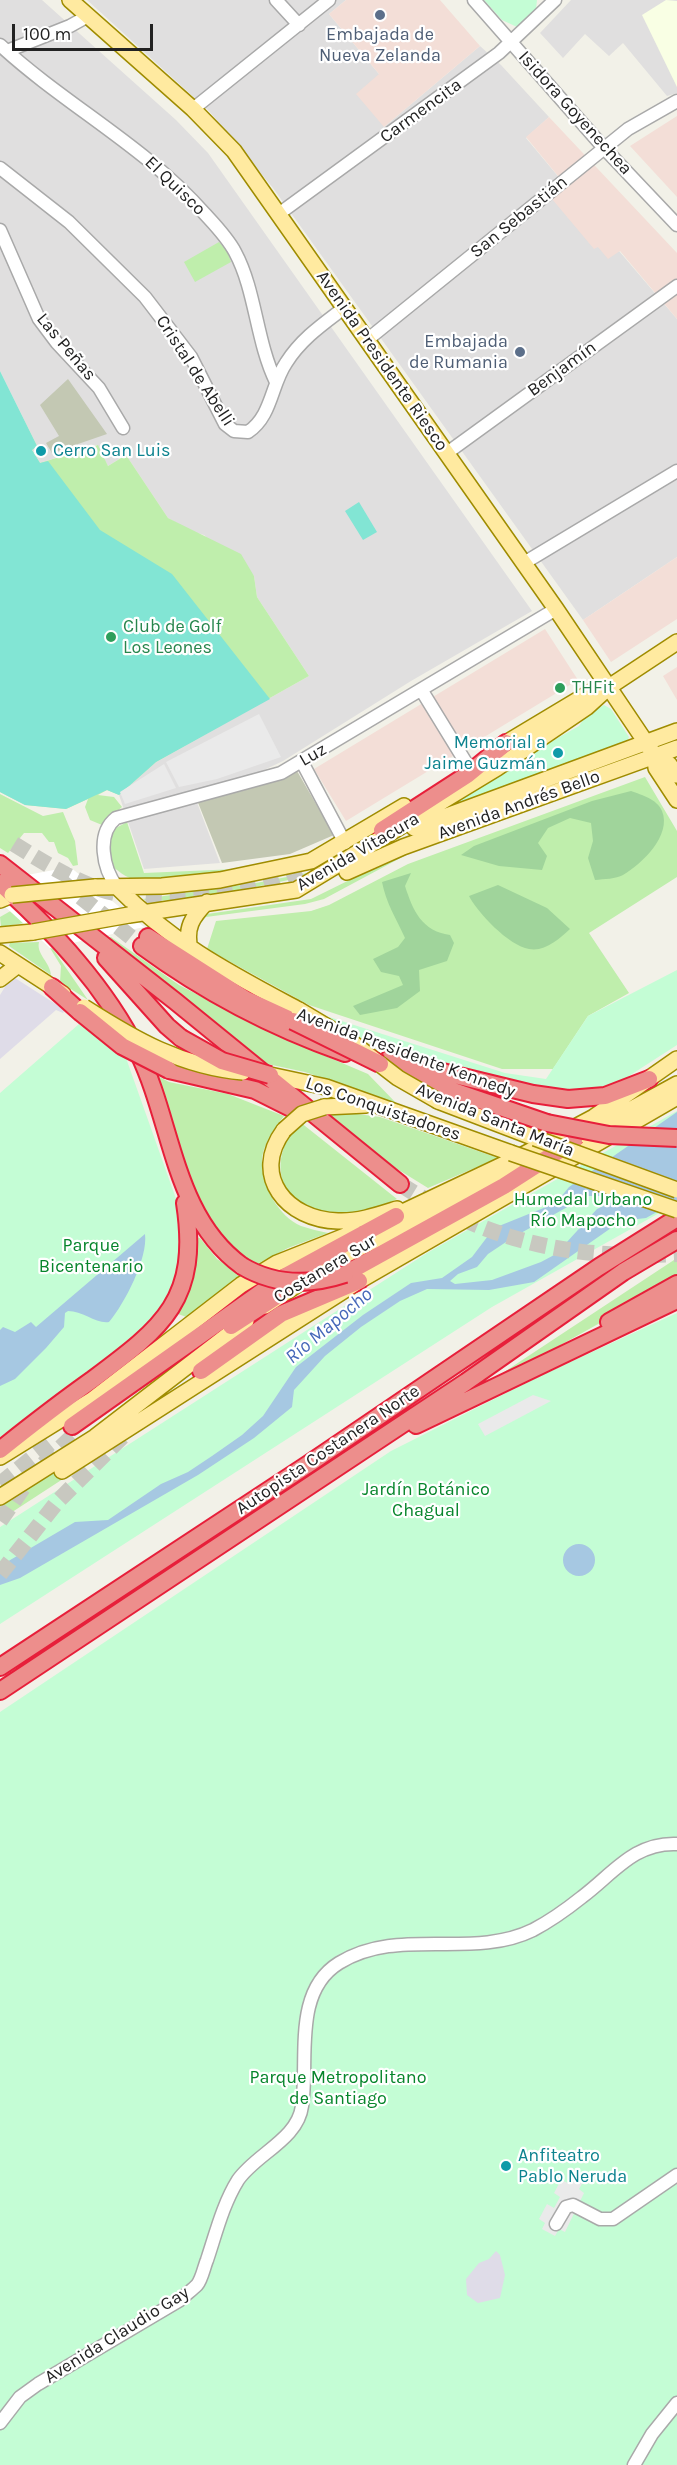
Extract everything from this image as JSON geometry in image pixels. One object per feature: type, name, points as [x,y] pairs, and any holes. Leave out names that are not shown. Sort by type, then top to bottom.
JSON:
[{"type":"highway","points":[[382,835],[467,775],[506,743]]},
{"type":"highway","points":[[0,864],[175,1001],[357,1152],[400,1184]]},
{"type":"highway","points":[[0,1450],[138,1346],[168,1313],[180,1293],[188,1260],[189,1226],[182,1182],[150,1082],[119,1019],[68,950],[3,894]]},
{"type":"highway","points":[[61,913],[181,1038],[222,1061],[270,1075]]},
{"type":"highway","name":"Avenida Presidente Kennedy","points":[[296,1016],[245,999],[145,942],[177,972],[233,1006],[312,1041],[547,1124],[609,1135],[677,1138]]},
{"type":"highway","points":[[52,987],[122,1046],[170,1070],[246,1088],[271,1097],[357,1152]]},
{"type":"highway","points":[[296,1016],[380,1064]]},
{"type":"highway","points":[[312,1041],[561,1099],[598,1098],[649,1079]]},
{"type":"highway","points":[[201,1371],[281,1314],[352,1277],[504,1186],[573,1149]]},
{"type":"highway","points":[[182,1182],[207,1232],[223,1251],[242,1266],[264,1276],[291,1282],[352,1277]]},
{"type":"highway","points":[[274,1298],[75,1429],[194,1337],[280,1279],[396,1216]]},
{"type":"highway","name":"Autopista Costanera Norte","points":[[0,1667],[677,1218]]},
{"type":"highway","name":"Autopista Costanera Norte","points":[[0,1691],[364,1450],[623,1272],[677,1240]]},
{"type":"highway","points":[[542,1365],[608,1323],[677,1284]]},
{"type":"highway","points":[[364,1450],[677,1300]]},
{"type":"main road","name":"Avenida Presidente Riesco","points":[[70,0],[194,108],[234,151],[280,213],[344,308],[524,563],[655,756],[669,764],[677,775]]},
{"type":"main road","name":"Avenida Vitacura","points":[[0,935],[33,932],[207,902],[296,890],[382,835],[507,762],[534,740],[586,707],[609,687],[677,642]]},
{"type":"main road","points":[[624,710],[626,691],[634,670]]},
{"type":"main road","name":"Avenida Vitacura","points":[[3,894],[220,880],[311,861],[345,843],[591,693],[609,687]]},
{"type":"main road","name":"Avenida Andrés Bello","points":[[311,861],[677,731]]},
{"type":"main road","name":"Avenida Andrés Bello","points":[[296,890],[333,879],[414,843],[677,747]]},
{"type":"main road","name":"Avenida Presidente Riesco","points":[[655,756],[656,768],[677,800]]},
{"type":"main road","points":[[117,887],[136,914],[296,1016]]},
{"type":"main road","points":[[190,949],[188,930],[191,921],[207,902]]},
{"type":"main road","points":[[0,953],[52,987]]},
{"type":"main road","points":[[0,980],[18,965]]},
{"type":"main road","name":"Los Conquistadores","points":[[82,1010],[132,1038],[185,1061],[216,1069],[305,1081],[677,1210]]},
{"type":"main road","name":"Costanera Sur","points":[[0,1457],[92,1400],[213,1305],[257,1275],[303,1251],[396,1216],[517,1158],[585,1122],[677,1059]]},
{"type":"main road","name":"Avenida Santa María","points":[[380,1064],[411,1087],[438,1101],[677,1190]]},
{"type":"main road","name":"Costanera Sur","points":[[0,1509],[352,1277],[573,1149],[677,1084]]},
{"type":"main road","name":"Costanera Sur","points":[[0,1497],[95,1437],[274,1298],[356,1249],[573,1149],[677,1097]]},
{"type":"main road","points":[[387,1108],[358,1105],[324,1107],[302,1114],[284,1130],[274,1150],[272,1177],[287,1203],[307,1216],[337,1221],[355,1220],[434,1197]]},
{"type":"street","points":[[276,0],[299,25]]},
{"type":"street","points":[[194,108],[329,0]]},
{"type":"street","name":"Isidora Goyenechea","points":[[474,0],[604,148],[677,225]]},
{"type":"street","name":"Carmencita","points":[[280,213],[512,43],[555,0]]},
{"type":"street","points":[[3,48],[70,26],[88,16]]},
{"type":"street","name":"El Quisco","points":[[3,48],[54,90],[157,165],[182,187],[222,234],[236,254],[246,283],[264,356],[276,382]]},
{"type":"street","name":"San Sebastián","points":[[367,340],[604,148],[637,123],[677,101]]},
{"type":"street","name":"Cristal de Abelli","points":[[0,168],[69,222],[145,297],[191,357],[225,424],[234,431],[248,432],[259,422],[269,405],[276,382],[287,360],[303,340],[344,308]]},
{"type":"street","name":"Las Peñas","points":[[0,231],[39,320],[99,388],[123,428]]},
{"type":"street","name":"Benjamín","points":[[447,453],[677,286]]},
{"type":"street","points":[[524,563],[677,471]]},
{"type":"street","name":"Luz","points":[[117,887],[108,872],[104,839],[106,829],[116,818],[273,776],[302,762],[556,609]]},
{"type":"street","points":[[422,691],[468,766]]},
{"type":"street","points":[[302,762],[345,843]]},
{"type":"street","name":"Avenida Claudio Gay","points":[[0,2423],[20,2397],[38,2384],[180,2300],[198,2284],[225,2206],[238,2181],[247,2168],[294,2127],[302,2109],[308,2013],[318,1985],[329,1970],[349,1957],[382,1946],[482,1943],[519,1935],[542,1924],[581,1898],[635,1853],[662,1843],[677,1844]]},
{"type":"street","points":[[556,2224],[566,2207],[573,2205],[600,2219],[614,2219],[677,2175]]},
{"type":"street","points":[[634,2465],[652,2434],[677,2403]]},
{"type":"shaded area","points":[[0,0],[42,0],[176,120],[208,153],[532,611],[411,681],[283,761],[243,780],[193,792],[220,863],[144,869],[119,795],[156,762],[309,676],[257,597],[254,576],[204,535],[191,531],[168,518],[126,455],[108,466],[97,445],[40,463],[32,449],[37,446],[0,371]]},
{"type":"shaded area","points":[[87,0],[346,0],[329,14],[379,74],[384,127],[480,46],[501,65],[549,117],[526,138],[567,187],[553,199],[598,247],[619,251],[677,319],[677,557],[583,620],[273,188],[209,111]]},
{"type":"shaded area","points":[[346,0],[440,0],[480,46],[384,127],[356,94],[379,74],[329,14]]},
{"type":"shaded area","points":[[571,0],[677,0],[677,93],[667,96],[623,43],[609,56],[585,34],[563,58],[540,33]]},
{"type":"shaded area","points":[[666,0],[677,1],[677,87],[642,15]]},
{"type":"shaded area","points":[[677,116],[677,197],[630,146]]},
{"type":"shaded area","points":[[549,117],[677,253],[677,319],[620,251],[608,259],[598,247],[594,249],[552,199],[567,187],[526,137]]},
{"type":"shaded area","name":"Club de Golf Los Leones","points":[[0,371],[37,446],[32,450],[40,463],[48,461],[100,530],[172,574],[270,699],[156,762],[119,795],[107,790],[66,809],[25,805],[0,792]]},
{"type":"shaded area","points":[[68,379],[107,434],[52,453],[46,443],[59,436],[40,405]]},
{"type":"shaded area","points":[[359,502],[377,532],[363,540],[345,511]]},
{"type":"shaded area","points":[[677,557],[677,619],[611,662],[583,620]]},
{"type":"shaded area","points":[[545,629],[578,680],[346,821],[314,769]]},
{"type":"shaded area","points":[[677,667],[677,700],[663,676]]},
{"type":"shaded area","points":[[259,714],[281,757],[217,779],[179,787],[166,762]]},
{"type":"shaded area","points":[[164,764],[176,788],[125,804],[120,792]]},
{"type":"shaded area","points":[[297,771],[334,835],[290,854],[222,863],[197,800],[279,780]]},
{"type":"shaded area","points":[[15,978],[65,1010],[63,1013],[56,1010],[0,1059],[0,995],[8,982]]},
{"type":"shaded area","points":[[677,1112],[677,1201],[646,1218],[621,1221],[534,1282],[489,1290],[427,1289],[400,1301],[361,1327],[325,1356],[294,1390],[292,1407],[254,1438],[198,1475],[20,1578],[0,1585],[0,1566],[75,1522],[108,1520],[161,1484],[188,1472],[212,1456],[242,1435],[263,1416],[296,1367],[363,1315],[411,1283],[442,1278],[472,1257],[494,1228],[556,1203],[569,1187]],"holes":[[[587,1196],[617,1196],[612,1202],[597,1209],[556,1254],[541,1262],[492,1280],[455,1284],[450,1281],[458,1274],[477,1267],[488,1254],[512,1238]]]},
{"type":"shaded area","points":[[145,1234],[143,1255],[134,1280],[122,1304],[109,1322],[68,1311],[65,1313],[64,1327],[46,1348],[15,1379],[0,1386],[0,1330],[3,1327],[15,1332],[31,1322],[36,1327]]},
{"type":"shaded area","points":[[533,1395],[551,1401],[485,1436],[478,1424]]},
{"type":"shaded area","points":[[579,1544],[591,1548],[595,1560],[591,1572],[579,1576],[567,1572],[563,1560],[567,1548]]},
{"type":"shaded area","points":[[572,2176],[583,2182],[579,2189],[584,2193],[565,2232],[559,2229],[555,2236],[542,2229],[545,2223],[539,2219],[547,2204],[554,2208],[560,2197],[554,2193],[561,2180],[568,2183]]},
{"type":"shaded area","points":[[496,2251],[500,2255],[505,2275],[500,2298],[478,2303],[467,2295],[466,2279],[479,2263],[489,2259]]},
{"type":"green space","points":[[484,0],[537,0],[536,9],[517,27],[502,20]]},
{"type":"green space","points":[[219,242],[227,251],[231,262],[195,282],[184,262]]},
{"type":"green space","name":"Club de Golf Los Leones","points":[[0,373],[37,446],[32,450],[40,463],[98,445],[108,466],[126,455],[168,518],[241,554],[254,576],[257,597],[309,676],[156,762],[119,795],[107,790],[98,795],[114,797],[122,807],[102,825],[90,820],[85,807],[88,799],[66,809],[25,805],[0,792]]},
{"type":"green space","points":[[604,705],[611,709],[629,737],[627,742],[425,818],[478,783],[579,726],[585,717]]},
{"type":"green space","points":[[645,777],[677,831],[677,877],[589,933],[629,993],[588,1016],[553,1069],[502,1069],[309,1005],[207,949],[216,921],[311,911],[329,905],[408,864]]},
{"type":"green space","points":[[631,791],[657,803],[664,820],[663,830],[653,848],[639,864],[620,876],[595,880],[588,858],[593,841],[591,823],[570,818],[548,828],[538,843],[547,856],[542,870],[499,866],[461,855],[474,846],[592,801]]},
{"type":"green space","points":[[0,794],[43,816],[63,812],[75,841],[78,865],[73,866],[68,858],[58,853],[54,842],[49,842],[42,833],[24,833],[8,853],[0,848]]},
{"type":"green space","points":[[127,822],[144,873],[237,869],[167,880],[140,880],[128,877],[114,868],[108,849],[114,829]]},
{"type":"green space","points":[[406,855],[324,899],[305,904],[206,917],[199,925],[192,925],[207,914],[311,899],[390,860]]},
{"type":"green space","points":[[322,870],[288,880],[230,892],[174,900],[143,899],[256,883]]},
{"type":"green space","points":[[411,873],[405,886],[415,911],[432,929],[450,935],[454,943],[447,961],[419,970],[420,991],[397,1008],[360,1015],[353,1006],[403,985],[399,976],[381,972],[373,959],[398,947],[405,938],[389,904],[382,882]]},
{"type":"green space","points":[[498,885],[547,908],[570,929],[541,949],[529,949],[512,942],[486,919],[469,896]]},
{"type":"green space","points":[[14,909],[30,922],[1,927],[0,917]]},
{"type":"green space","points":[[111,937],[179,985],[276,1035],[368,1074],[397,1104],[305,1072],[258,1062],[102,939]]},
{"type":"green space","points":[[39,942],[39,950],[51,975],[9,946],[10,943]]},
{"type":"green space","points":[[50,948],[53,949],[88,1000],[60,982],[61,966]]},
{"type":"green space","points":[[677,970],[677,1045],[615,1085],[602,1090],[555,1091],[372,1044],[327,1019],[329,1017],[505,1073],[546,1079],[588,1016]]},
{"type":"green space","name":"Parque Bicentenario","points":[[79,1024],[126,1058],[180,1210],[183,1273],[160,1320],[0,1441],[0,1093]]},
{"type":"green space","points":[[154,1074],[169,1082],[228,1094],[284,1116],[264,1149],[262,1171],[268,1190],[279,1208],[293,1222],[328,1233],[288,1248],[255,1265],[243,1260],[220,1237],[201,1210]]},
{"type":"green space","points":[[328,1110],[380,1117],[498,1158],[428,1188],[394,1167],[323,1112]]},
{"type":"green space","name":"Humedal Urbano Río Mapocho","points":[[677,1111],[677,1203],[492,1307],[0,1624],[0,1527],[427,1253]]},
{"type":"green space","points":[[300,1122],[397,1199],[368,1212],[344,1217],[317,1213],[302,1205],[291,1195],[284,1182],[281,1168],[282,1153],[289,1137]]},
{"type":"green space","points":[[195,1237],[200,1238],[217,1259],[245,1278],[192,1319],[178,1314],[192,1276]]},
{"type":"green space","points":[[677,1258],[677,1280],[496,1381],[495,1378]]},
{"type":"green space","name":"Parque Metropolitano de Santiago","points":[[677,1313],[677,2465],[0,2465],[0,1712],[391,1451],[542,1375]]},
{"type":"green space","points":[[112,1447],[0,1520],[0,1502],[47,1472]]},
{"type":"pier","points":[[70,867],[144,927],[50,948],[0,902],[0,880]]},
{"type":"tunnel","points":[[14,844],[63,873],[94,887],[138,897],[187,899],[235,893],[279,881],[319,864],[382,830]]},
{"type":"tunnel","points":[[62,882],[142,946]]},
{"type":"tunnel","points":[[400,1184],[466,1220],[533,1243],[602,1254],[677,1254]]},
{"type":"tunnel","points":[[0,1521],[32,1475],[77,1432]]},
{"type":"tunnel","points":[[0,1574],[58,1501],[123,1436]]},
{"type":"tunnel","points":[[0,1484],[53,1441]]},
{"type":"place","name":"Embajada de Nueva Zelanda","points":[[380,15]]},
{"type":"place","name":"Embajada de Rumania","points":[[520,352]]},
{"type":"place","name":"Cerro San Luis","points":[[41,451]]},
{"type":"place","name":"Club de Golf Los Leones","points":[[111,637]]},
{"type":"place","name":"THFit","points":[[560,688]]},
{"type":"place","name":"Memorial a Jaime Guzmán","points":[[558,753]]},
{"type":"place","name":"Anfiteatro Pablo Neruda","points":[[506,2166]]},
{"type":"water label","name":"Río Mapocho","points":[[329,1326]]},
{"type":"park label","name":"Jardín Botánico Chagual","points":[[426,1500]]}]
